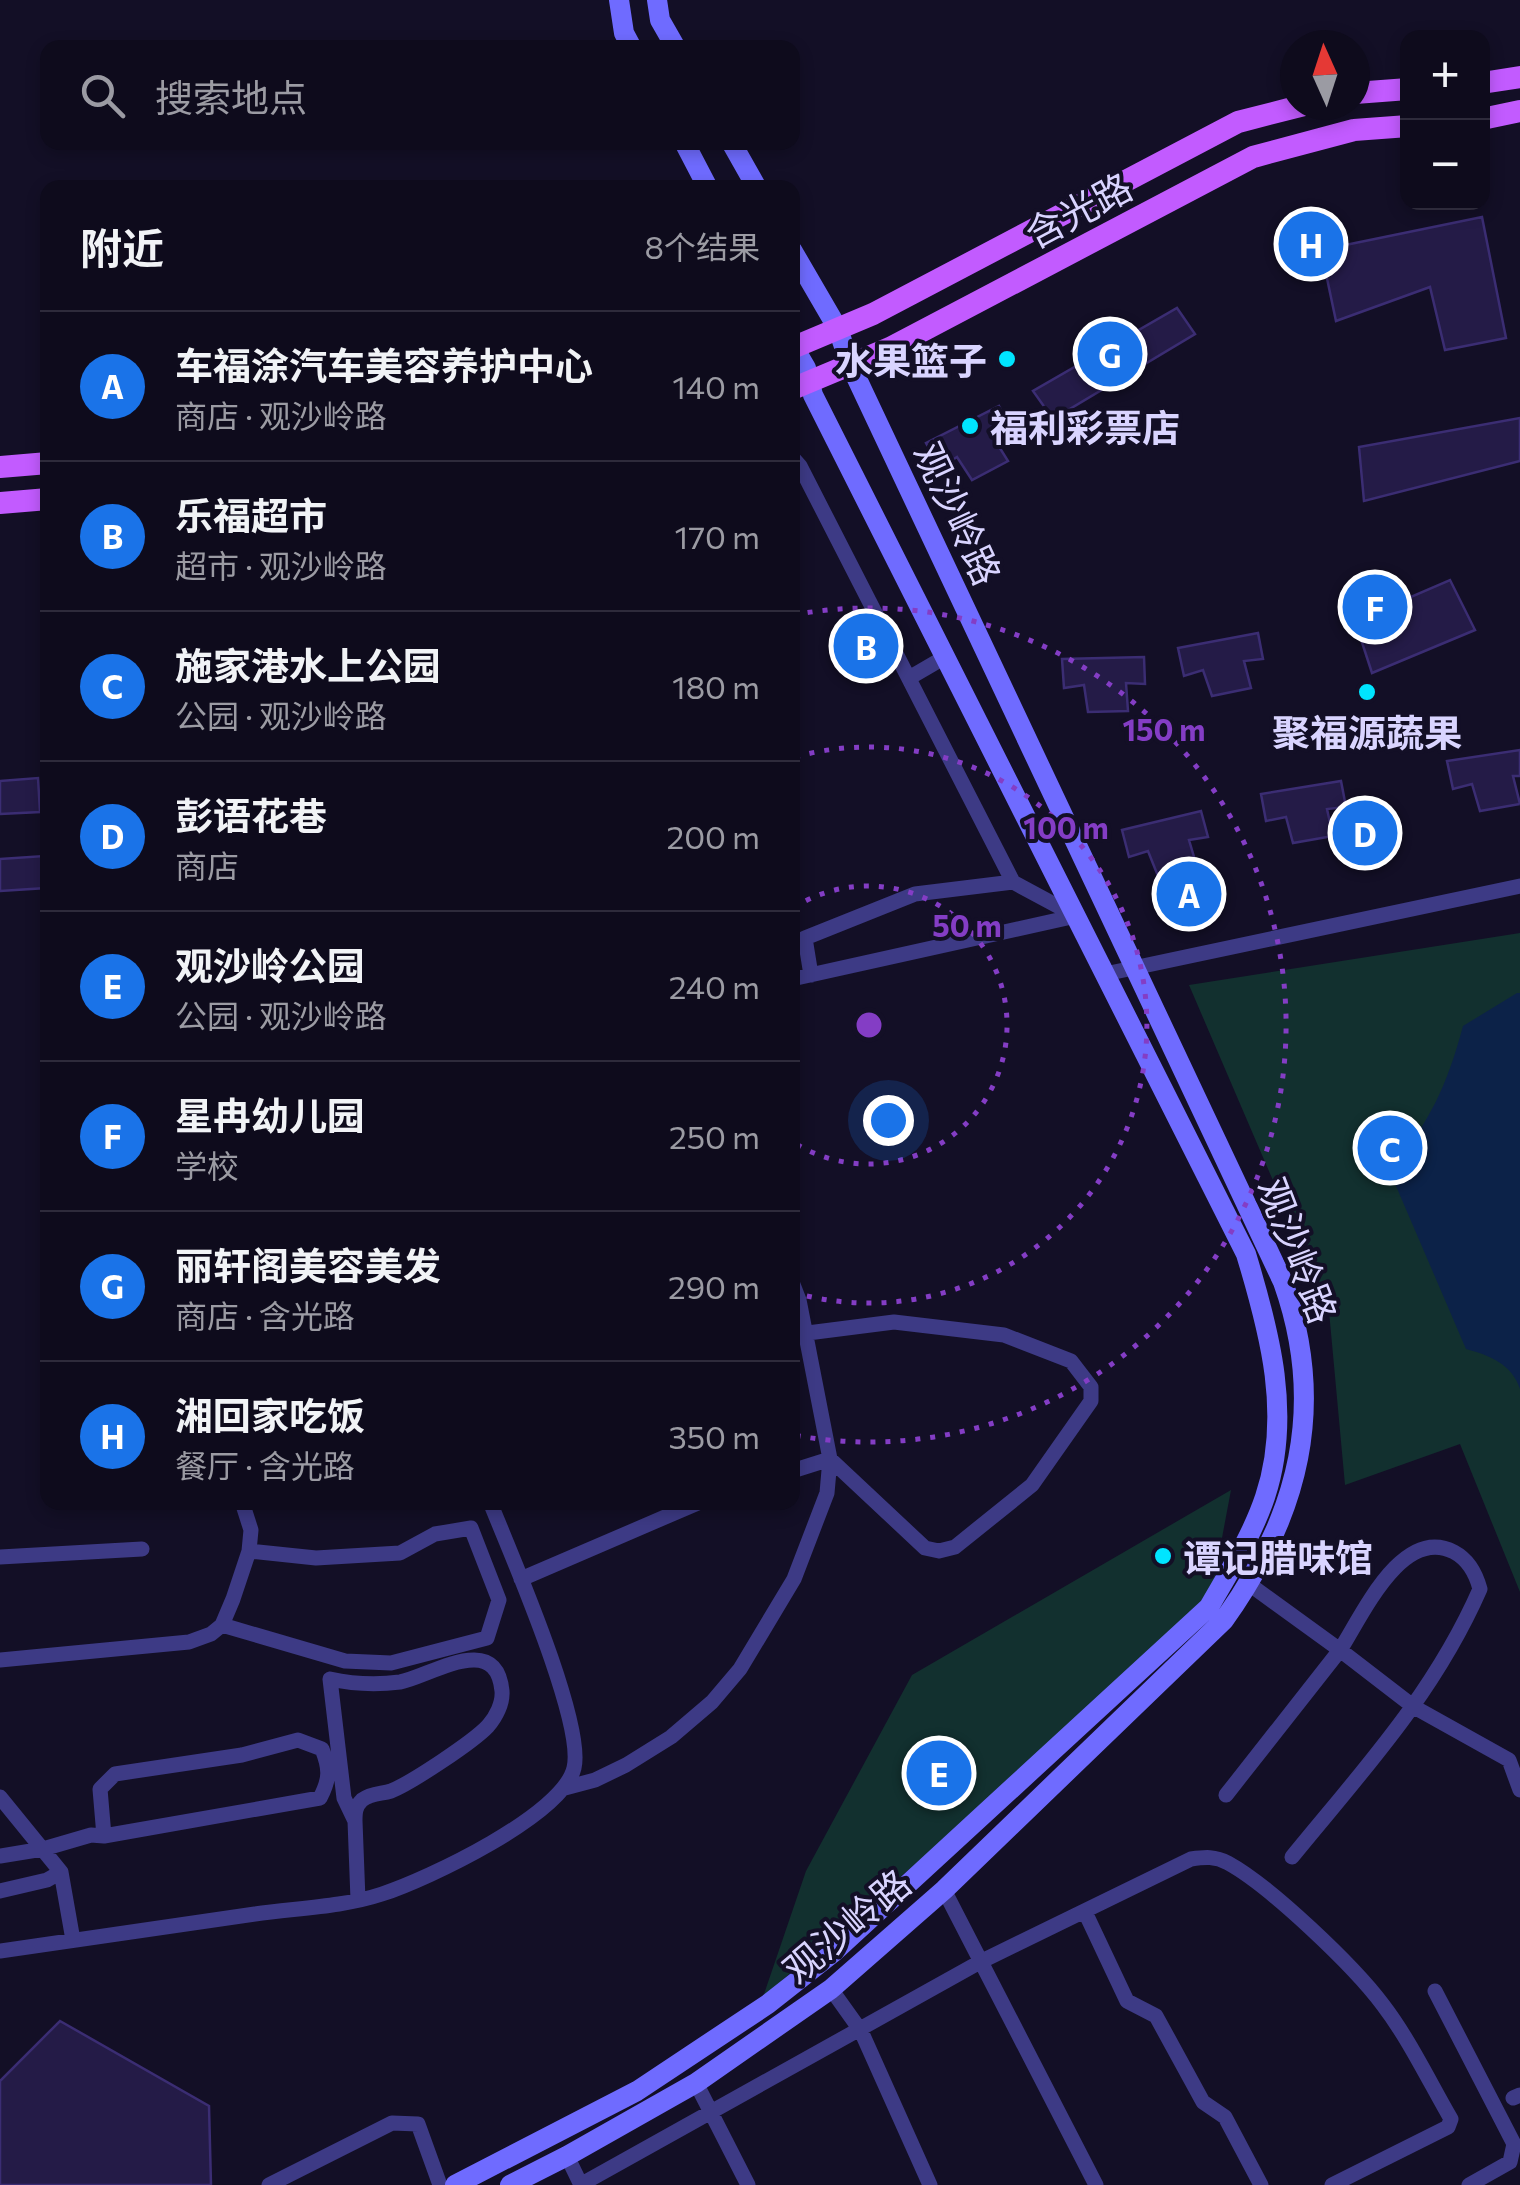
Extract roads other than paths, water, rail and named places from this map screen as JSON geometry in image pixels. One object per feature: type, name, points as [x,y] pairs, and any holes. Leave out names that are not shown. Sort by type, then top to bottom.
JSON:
[{"type":"main road","points":[[619,0],[628,40]]},
{"type":"main road","points":[[657,0],[660,20],[671,40]]},
{"type":"main road","points":[[1490,81],[1520,77]]},
{"type":"main road","points":[[1370,92],[1400,90]]},
{"type":"main road","name":"含光路","points":[[800,343],[873,314],[1238,122],[1280,111]]},
{"type":"main road","points":[[1490,118],[1520,111]]},
{"type":"main road","name":"含光路","points":[[801,385],[890,348],[1253,156],[1354,130],[1400,127]]},
{"type":"main road","points":[[688,150],[704,180]]},
{"type":"main road","points":[[736,150],[752,180]]},
{"type":"main road","name":"观沙岭路","points":[[510,2185],[696,2083],[831,1989],[944,1890],[1224,1620],[1250,1584],[1278,1528],[1300,1459],[1300,1346],[1283,1282],[850,364],[838,329],[800,264]]},
{"type":"main road","name":"观沙岭路","points":[[455,2185],[636,2091],[755,2013],[834,1952],[1208,1607],[1254,1524],[1276,1456],[1279,1405],[1260,1300],[1246,1254],[813,395],[801,385]]},
{"type":"main road","points":[[0,467],[40,464]]},
{"type":"main road","points":[[0,503],[40,500]]},
{"type":"street","points":[[800,472],[1014,882],[1076,916]]},
{"type":"street","points":[[909,678],[945,657]]},
{"type":"street","points":[[812,975],[804,938],[914,894],[1014,882]]},
{"type":"street","points":[[1105,974],[1520,886]]},
{"type":"street","points":[[800,978],[1076,916]]},
{"type":"street","points":[[800,1334],[894,1322],[1004,1335],[1071,1360],[1091,1387],[1091,1400],[1032,1485],[955,1547],[939,1552],[924,1548],[830,1459]]},
{"type":"street","points":[[565,1788],[595,1780],[671,1737],[712,1702],[740,1669],[794,1579],[822,1508],[830,1459],[800,1342]]},
{"type":"street","points":[[800,1468],[830,1459]]},
{"type":"street","points":[[0,1660],[189,1642],[211,1634],[222,1625],[249,1551],[252,1530],[245,1510]]},
{"type":"street","points":[[0,1951],[358,1900],[402,1886],[502,1838],[532,1818],[565,1788],[575,1766],[576,1742],[493,1510]]},
{"type":"street","points":[[521,1579],[681,1510]]},
{"type":"street","points":[[222,1625],[344,1660],[391,1663],[486,1638],[499,1600],[471,1528],[435,1534],[400,1553],[316,1558],[249,1551]]},
{"type":"street","points":[[1226,1795],[1340,1650],[1388,1574],[1416,1550],[1438,1547],[1460,1556],[1476,1574],[1480,1589],[1433,1680],[1292,1858]]},
{"type":"street","points":[[0,1557],[142,1549]]},
{"type":"street","points":[[1250,1584],[1414,1707],[1509,1760],[1520,1790]]},
{"type":"street","points":[[355,1822],[344,1798],[330,1679],[354,1684],[400,1682],[458,1660],[484,1662],[502,1685],[502,1700],[490,1724],[394,1790],[364,1799],[355,1812],[358,1900]]},
{"type":"street","points":[[0,1856],[43,1850],[91,1835],[104,1836],[320,1798],[330,1768],[322,1749],[298,1740],[242,1755],[115,1774],[100,1789],[104,1836]]},
{"type":"street","points":[[0,1797],[60,1872],[72,1940]]},
{"type":"street","points":[[567,2156],[581,2185],[980,1962],[1191,1859],[1210,1856],[1228,1863],[1284,1906],[1368,1985],[1387,2010],[1451,2122],[1448,2127],[1332,2185]]},
{"type":"street","points":[[0,1891],[47,1880],[60,1872]]},
{"type":"street","points":[[944,1890],[1096,2185]]},
{"type":"street","points":[[1086,1912],[1127,2001],[1156,2016],[1203,2102],[1226,2117],[1261,2185]]},
{"type":"street","points":[[831,1989],[861,2031],[930,2185]]},
{"type":"street","points":[[1435,1991],[1514,2144],[1515,2167],[1469,2185]]},
{"type":"street","points":[[696,2083],[748,2185]]},
{"type":"street","points":[[269,2185],[392,2123],[418,2124],[440,2185]]},
{"type":"water","points":[[1517,993],[1520,1389],[1505,1367],[1466,1349],[1390,1172],[1435,1103],[1463,1026]]},
{"type":"place","name":"湘回家吃饭","points":[[1311,244]]},
{"type":"place","name":"丽轩阁美容美发","points":[[1110,354]]},
{"type":"place","name":"水果篮子","points":[[1007,359]]},
{"type":"place","name":"福利彩票店","points":[[970,426]]},
{"type":"place","name":"星冉幼儿园","points":[[1375,607]]},
{"type":"place","name":"乐福超市","points":[[866,646]]},
{"type":"place","name":"聚福源蔬果","points":[[1367,692]]},
{"type":"place","name":"彭语花巷","points":[[1365,833]]},
{"type":"place","name":"车福涂汽车美容养护中心","points":[[1189,894]]},
{"type":"place","name":"施家港水上公园","points":[[1390,1148]]},
{"type":"place","name":"谭记腊味馆","points":[[1163,1556]]},
{"type":"place","name":"观沙岭公园","points":[[939,1773]]}]
